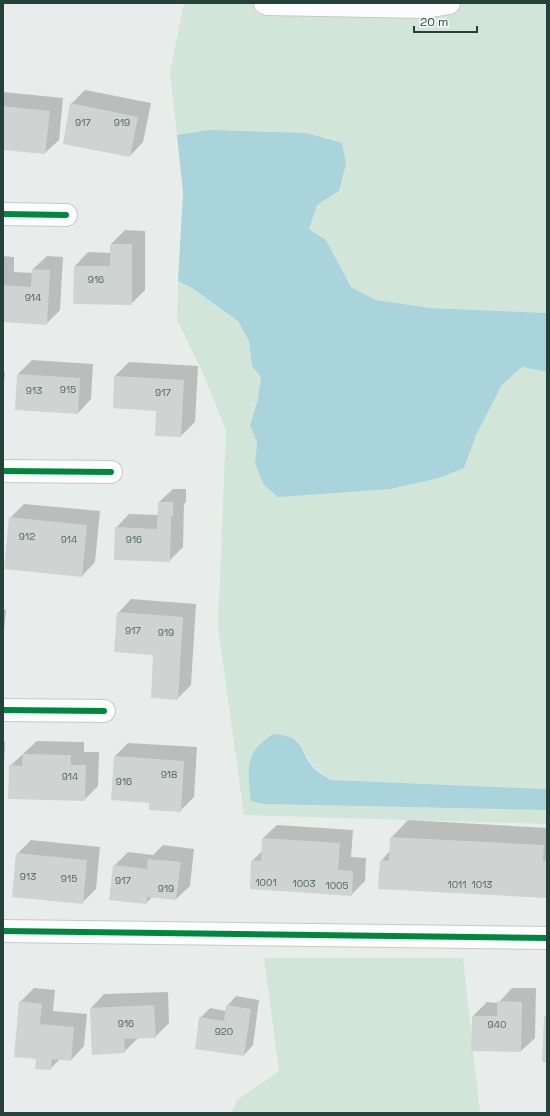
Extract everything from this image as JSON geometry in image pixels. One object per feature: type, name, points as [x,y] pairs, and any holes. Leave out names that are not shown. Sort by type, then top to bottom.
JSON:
[{"type":"street","points":[[265,3],[426,7],[449,3]]},
{"type":"street","points":[[3,214],[66,214]]},
{"type":"street","points":[[3,471],[111,472]]},
{"type":"street","points":[[3,710],[104,711]]},
{"type":"street","points":[[3,931],[547,938]]},
{"type":"green space","points":[[184,3],[547,3],[547,313],[431,308],[376,300],[351,287],[326,240],[309,229],[317,205],[339,191],[209,130],[177,135],[170,73]]},
{"type":"green space","points":[[178,281],[192,288],[238,321],[249,341],[252,366],[261,377],[258,399],[250,425],[257,443],[255,464],[391,489],[439,478],[464,468],[476,435],[502,385],[522,367],[547,372],[547,789],[331,780],[312,766],[296,739],[263,804],[547,810],[547,824],[244,815],[218,627],[226,430],[202,371],[177,320]]},
{"type":"green space","points":[[264,958],[463,958],[480,1113],[231,1113],[237,1100],[279,1071]]},
{"type":"water","points":[[209,130],[306,133],[342,143],[346,164],[339,191],[317,205],[309,229],[326,240],[351,287],[376,300],[431,308],[547,313],[547,372],[522,367],[502,385],[476,435],[464,468],[439,478],[391,489],[278,497],[264,485],[255,464],[257,443],[250,425],[258,399],[261,377],[252,366],[249,341],[238,321],[192,288],[178,281],[183,193],[177,135]]},
{"type":"water","points":[[273,734],[289,737],[298,742],[313,767],[331,780],[547,789],[547,810],[263,804],[251,801],[249,788],[250,761],[258,747]]},
{"type":"building","points":[[70,103],[138,117],[130,157],[63,144]]},
{"type":"building","points":[[3,106],[50,111],[45,154],[3,150]]},
{"type":"building","points":[[110,244],[132,244],[132,305],[73,304],[74,266],[110,266]]},
{"type":"building","points":[[32,269],[50,270],[47,325],[3,322],[3,285],[31,287]]},
{"type":"building","points":[[17,374],[80,378],[78,414],[15,410]]},
{"type":"building","points":[[114,376],[184,380],[181,437],[155,436],[156,411],[113,408]]},
{"type":"building","points":[[158,502],[173,502],[173,517],[171,517],[170,562],[114,560],[115,527],[157,529]]},
{"type":"building","points":[[9,517],[87,525],[82,577],[4,569]]},
{"type":"building","points":[[117,612],[183,617],[178,700],[151,698],[153,655],[114,652]]},
{"type":"building","points":[[23,754],[71,755],[71,765],[86,765],[85,801],[8,799],[9,765],[22,766]]},
{"type":"building","points":[[114,756],[184,761],[181,812],[149,810],[149,803],[111,800]]},
{"type":"building","points":[[390,837],[544,845],[543,861],[547,861],[547,898],[378,889],[380,860],[389,861]]},
{"type":"building","points":[[262,838],[340,843],[338,870],[353,871],[352,896],[250,889],[251,860],[261,861]]},
{"type":"building","points":[[16,853],[87,860],[83,904],[12,897]]},
{"type":"building","points":[[148,859],[181,862],[176,900],[147,897],[147,904],[109,900],[113,865],[147,869]]},
{"type":"building","points":[[19,1001],[42,1004],[40,1024],[74,1027],[71,1061],[52,1059],[51,1070],[35,1069],[36,1059],[14,1057]]},
{"type":"building","points":[[497,1001],[522,1002],[521,1052],[471,1051],[472,1016],[497,1016]]},
{"type":"building","points":[[154,1005],[156,1038],[124,1039],[125,1053],[92,1055],[90,1008]]},
{"type":"building","points":[[226,1005],[251,1009],[244,1056],[195,1049],[199,1017],[224,1021]]},
{"type":"building","points":[[544,1016],[547,1017],[547,1062],[542,1062]]},
{"type":"cycle path","points":[[3,214],[66,215]]},
{"type":"cycle path","points":[[3,471],[111,472]]},
{"type":"cycle path","points":[[3,710],[104,711]]},
{"type":"cycle path","points":[[3,931],[547,938]]}]
